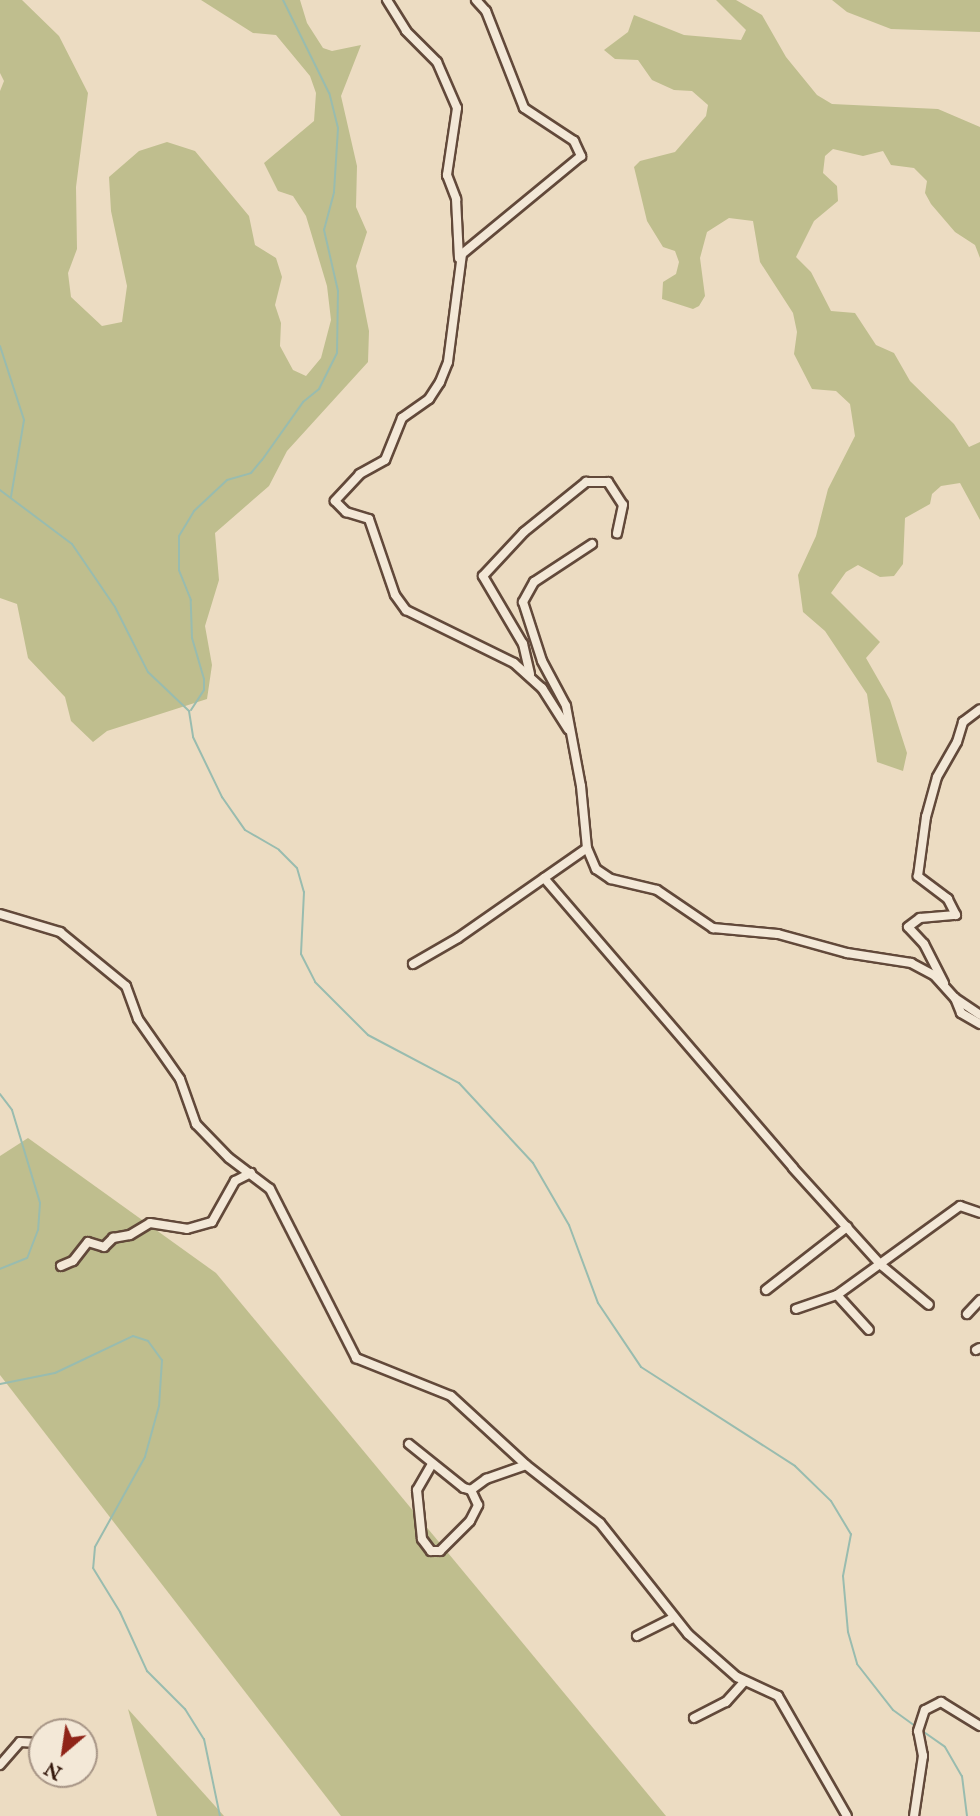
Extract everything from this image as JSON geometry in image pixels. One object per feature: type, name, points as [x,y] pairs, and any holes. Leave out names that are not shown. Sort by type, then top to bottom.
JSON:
[{"type":"street","points":[[387,0],[407,31],[437,62],[457,108],[447,175],[456,199],[460,258],[448,362],[440,382],[429,399],[402,418],[385,460],[360,474],[335,501],[341,509],[369,519],[395,595],[406,610],[429,625],[490,649],[530,675],[568,729]]},
{"type":"street","points":[[460,258],[541,185],[581,156],[573,141],[524,108],[480,2]]},
{"type":"street","points":[[530,675],[523,644],[483,576],[524,532],[586,482],[608,482],[623,505],[617,533]]},
{"type":"street","points":[[592,544],[545,572],[523,597],[542,661],[566,706],[568,729],[579,773],[587,848],[597,869],[606,877],[657,890],[713,928],[778,934],[847,953],[911,963],[934,975],[955,998],[980,1015]]},
{"type":"street","points":[[946,989],[924,944],[908,927],[920,918],[952,919],[956,913],[948,899],[918,878],[926,817],[937,777],[957,742],[962,722],[980,709]]},
{"type":"street","points":[[413,964],[458,938],[587,848]]},
{"type":"street","points":[[544,878],[881,1265],[929,1305]]},
{"type":"street","points":[[3,916],[60,932],[119,979],[131,995],[138,1019],[180,1079],[196,1124],[270,1189],[356,1358],[451,1395],[526,1465],[600,1523],[673,1618],[744,1682],[778,1696],[848,1816]]},
{"type":"street","points":[[955,998],[961,1013],[980,1024]]},
{"type":"street","points":[[61,1266],[88,1242],[104,1247],[113,1238],[131,1235],[150,1223],[187,1229],[212,1222],[235,1181],[251,1173]]},
{"type":"street","points":[[796,1309],[837,1295],[960,1206],[980,1213]]},
{"type":"street","points":[[766,1290],[847,1227]]},
{"type":"street","points":[[837,1295],[869,1330]]},
{"type":"street","points":[[967,1314],[980,1300]]},
{"type":"street","points":[[409,1444],[432,1464],[471,1490],[478,1505],[470,1521],[439,1551],[431,1551],[422,1539],[417,1490],[432,1464]]},
{"type":"street","points":[[471,1490],[486,1479],[526,1465]]},
{"type":"street","points":[[637,1636],[673,1618]]},
{"type":"street","points":[[694,1718],[726,1702],[744,1682]]},
{"type":"street","points":[[914,1816],[922,1756],[918,1728],[925,1710],[941,1702],[980,1726]]},
{"type":"street","points":[[0,1765],[20,1742],[28,1742]]},
{"type":"shaded area","points":[[0,0],[22,0],[59,36],[88,93],[76,187],[77,249],[68,273],[71,297],[102,326],[122,322],[127,286],[111,211],[109,177],[139,151],[167,142],[195,151],[249,216],[255,245],[276,258],[282,277],[275,305],[281,323],[280,346],[293,370],[306,376],[321,358],[331,320],[327,286],[306,216],[293,196],[278,191],[264,163],[314,121],[316,93],[310,76],[276,35],[253,33],[201,0],[300,0],[307,23],[323,48],[332,51],[361,45],[341,96],[357,166],[356,207],[367,232],[356,266],[369,331],[368,362],[287,451],[269,486],[215,533],[219,580],[205,626],[212,665],[207,699],[107,731],[93,742],[71,721],[65,697],[28,658],[17,604],[0,598],[0,91],[4,81],[0,73]]},
{"type":"shaded area","points":[[716,0],[736,0],[762,15],[786,57],[817,95],[832,104],[938,109],[980,127],[980,258],[975,245],[955,232],[931,204],[925,193],[927,181],[914,168],[891,165],[883,151],[863,156],[833,149],[825,156],[823,173],[837,186],[838,201],[814,221],[796,257],[811,272],[831,311],[855,313],[876,345],[894,353],[910,381],[954,424],[969,447],[980,442],[980,520],[960,483],[941,486],[932,494],[930,504],[905,518],[903,564],[894,576],[880,577],[858,565],[846,572],[831,593],[880,642],[866,658],[890,700],[907,753],[903,771],[877,762],[867,694],[825,631],[803,612],[798,575],[816,536],[828,489],[855,436],[850,404],[836,391],[812,389],[794,354],[797,332],[793,313],[760,262],[753,221],[729,218],[707,232],[700,258],[705,296],[699,306],[693,309],[662,299],[663,282],[676,274],[679,262],[675,251],[663,247],[647,221],[634,167],[640,161],[675,152],[706,116],[708,105],[692,91],[674,90],[652,80],[638,60],[615,59],[604,50],[628,32],[634,15],[684,35],[741,40],[746,30]]},
{"type":"shaded area","points":[[832,0],[980,0],[980,32],[891,29],[847,12]]},
{"type":"shaded area","points":[[28,1138],[216,1273],[666,1816],[341,1816],[0,1375],[0,1156]]},
{"type":"shaded area","points":[[128,1709],[224,1816],[157,1816]]},
{"type":"waterway","points":[[191,710],[204,690],[204,679],[192,638],[191,600],[179,570],[179,536],[194,511],[227,480],[251,473],[303,402],[319,389],[337,353],[338,291],[324,230],[334,192],[338,128],[329,93],[283,0]]},
{"type":"waterway","points":[[0,346],[24,420],[11,497]]},
{"type":"waterway","points":[[0,490],[72,544],[115,607],[148,672],[189,711],[193,737],[222,797],[245,830],[279,850],[297,868],[304,892],[301,954],[315,982],[368,1035],[459,1083],[533,1163],[569,1225],[598,1303],[641,1367],[795,1466],[831,1501],[851,1534],[843,1576],[848,1632],[857,1664],[893,1710],[916,1727]]},
{"type":"waterway","points":[[0,1094],[12,1110],[40,1203],[38,1230],[27,1258],[0,1269]]},
{"type":"waterway","points":[[0,1384],[55,1373],[133,1336],[148,1341],[162,1360],[159,1406],[145,1457],[95,1547],[93,1568],[120,1612],[147,1671],[185,1709],[204,1739],[220,1816]]},
{"type":"waterway","points":[[921,1730],[945,1747],[962,1776],[967,1816]]}]
